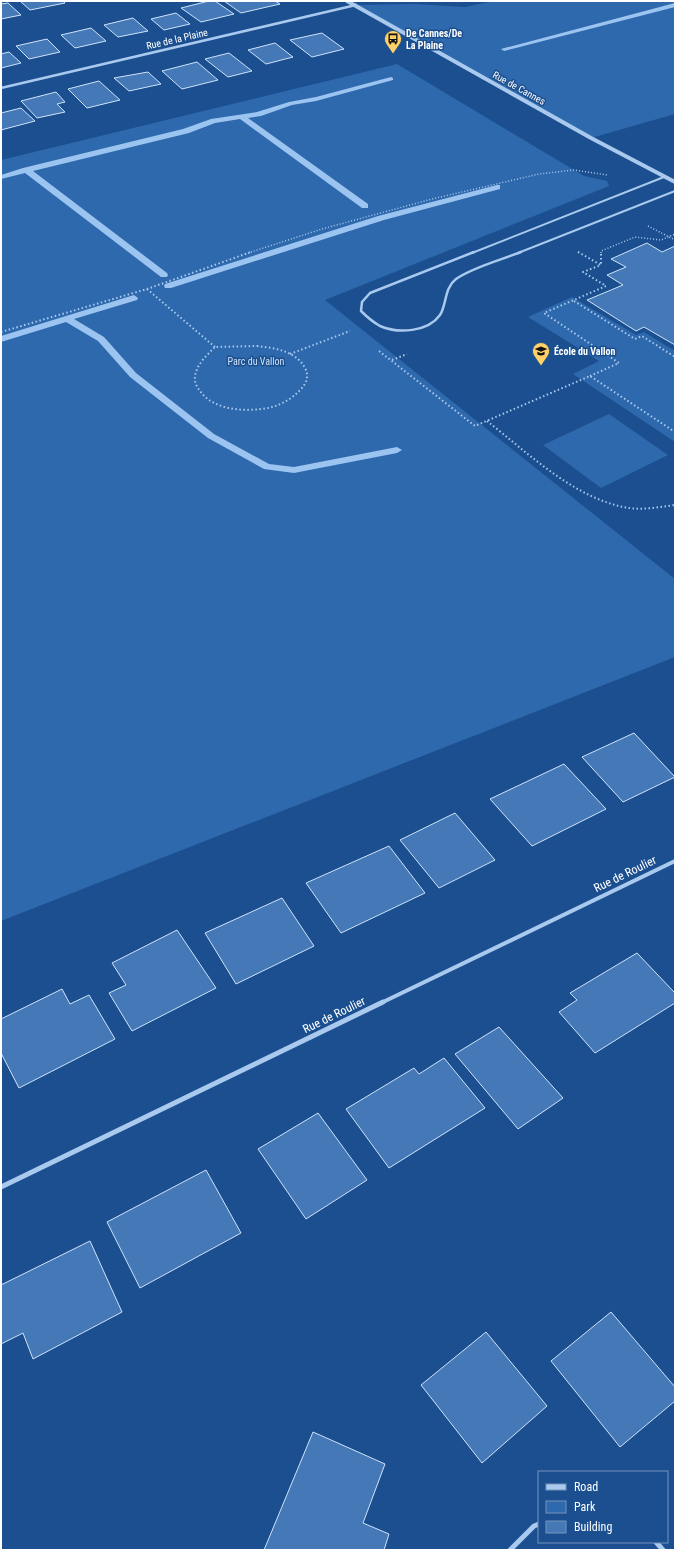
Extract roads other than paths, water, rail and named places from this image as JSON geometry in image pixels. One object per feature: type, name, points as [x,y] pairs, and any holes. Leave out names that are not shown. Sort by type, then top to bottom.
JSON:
[{"type":"street","name":"Rue de Cannes","points":[[347,1],[591,138],[675,182]]},
{"type":"street","name":"Rue de la Plaine","points":[[1,88],[356,5]]},
{"type":"street","name":"Rue de Roulier","points":[[1,1187],[675,861]]},
{"type":"street","points":[[510,1550],[534,1526],[538,1524]]},
{"type":"lane","points":[[664,176],[370,293],[362,302],[361,311],[370,320],[382,326],[404,331],[420,328],[435,321],[441,314],[453,282],[467,273],[675,191]]},
{"type":"waterway","points":[[504,49],[675,5]]},
{"type":"waterway","points":[[242,117],[258,114],[291,103],[316,99],[391,79]]},
{"type":"waterway","points":[[27,171],[186,131],[214,121],[242,117]]},
{"type":"waterway","points":[[242,117],[365,206]]},
{"type":"waterway","points":[[1,177],[27,171]]},
{"type":"waterway","points":[[27,171],[164,275]]},
{"type":"waterway","points":[[168,286],[381,218],[497,187]]},
{"type":"waterway","points":[[1,339],[134,298]]},
{"type":"waterway","points":[[67,319],[101,339],[133,375],[211,436],[267,467],[294,470],[397,450]]},
{"type":"place","name":"De Cannes/De La Plaine","points":[[393,54]]},
{"type":"place","name":"École du Vallon","points":[[541,366]]},
{"type":"park label","name":"Parc du Vallon","points":[[256,361]]}]
